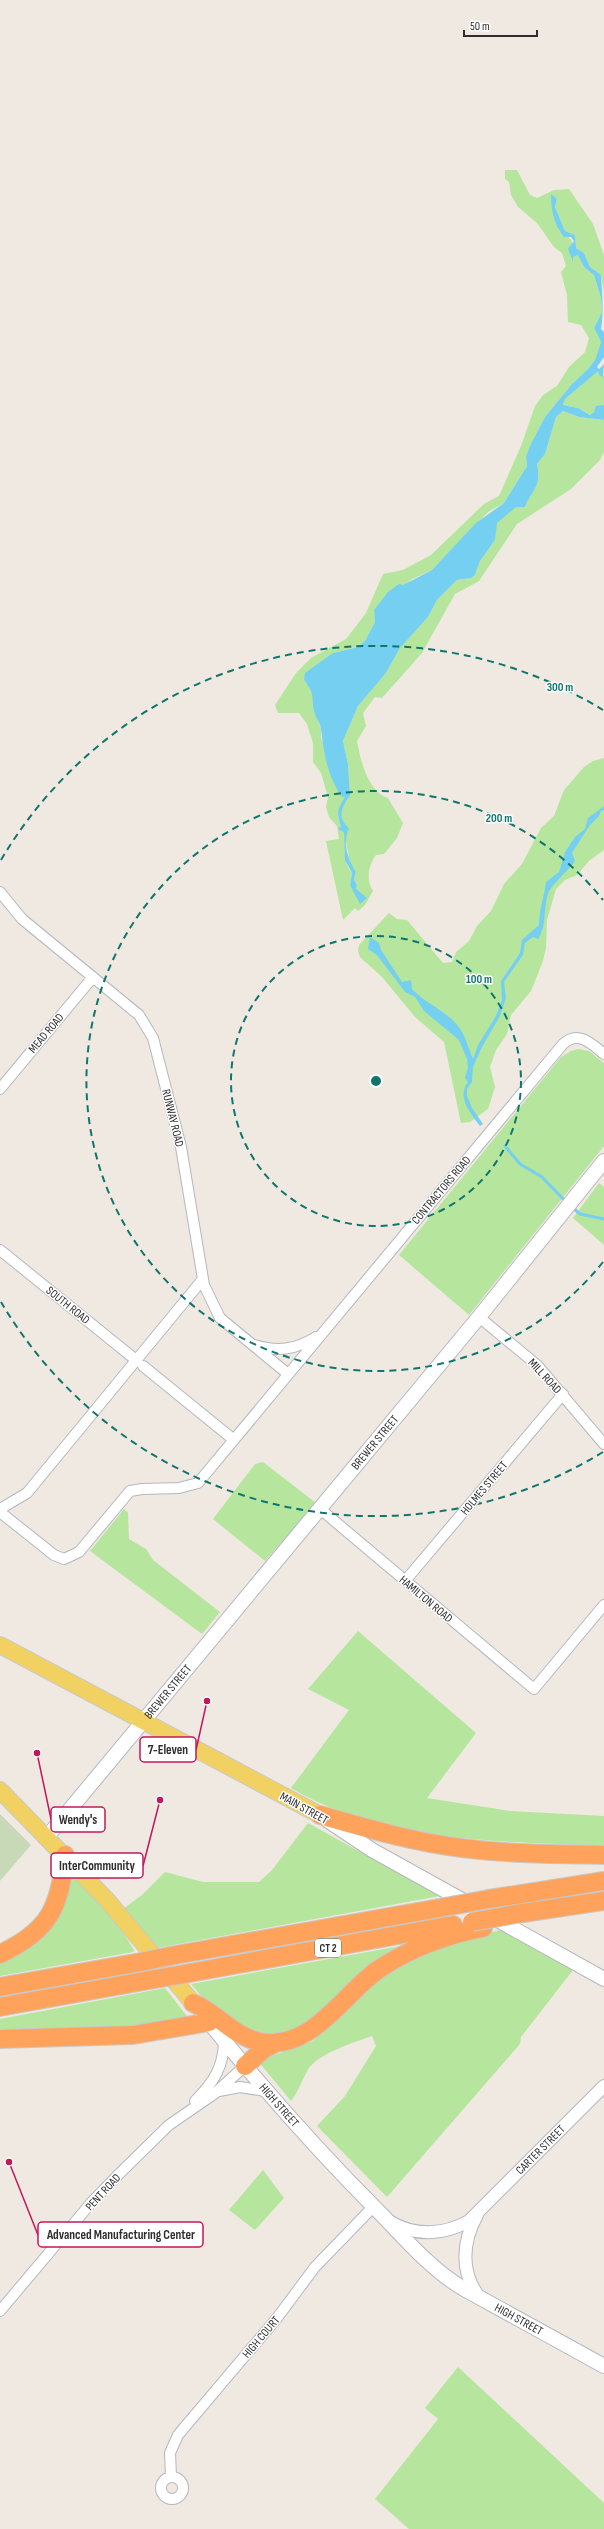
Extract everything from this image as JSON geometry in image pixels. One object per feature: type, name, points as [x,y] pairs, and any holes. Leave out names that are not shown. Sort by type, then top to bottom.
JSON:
[{"type":"highway","points":[[320,1815],[412,1840],[460,1848],[516,1853],[604,1855]]},
{"type":"highway","points":[[0,1954],[32,1936],[52,1914],[59,1895],[65,1855]]},
{"type":"highway","name":"CT 2","points":[[0,1987],[489,1899],[604,1882]]},
{"type":"highway","name":"CT 2","points":[[0,2007],[184,1974],[478,1925],[523,1914],[604,1901]]},
{"type":"highway","points":[[193,2003],[210,2012],[245,2037],[262,2042],[278,2042],[296,2038],[312,2028],[367,1978],[390,1963],[436,1940],[478,1925]]},
{"type":"highway","points":[[0,2039],[113,2036],[155,2032],[208,2022]]},
{"type":"highway","points":[[245,2066],[264,2049],[278,2042]]},
{"type":"main road","name":"BREWER STREET","points":[[47,1837],[479,1317],[604,1161]]},
{"type":"main road","name":"MAIN STREET","points":[[0,1645],[320,1815],[363,1844],[604,1978]]},
{"type":"main road","name":"HIGH STREET","points":[[0,1790],[65,1855],[122,1916],[265,2090],[385,2219],[447,2278],[480,2298],[604,2366]]},
{"type":"street","name":"RUNWAY ROAD","points":[[0,892],[22,919],[139,1015],[153,1038],[181,1147],[203,1279],[220,1318],[288,1374]]},
{"type":"street","name":"MEAD ROAD","points":[[0,1089],[93,977]]},
{"type":"street","name":"CONTRACTORS ROAD","points":[[0,1512],[54,1555],[64,1559],[73,1557],[130,1491],[142,1488],[179,1488],[198,1483],[563,1044],[572,1038],[584,1038],[604,1054]]},
{"type":"street","name":"SOUTH ROAD","points":[[0,1250],[234,1440]]},
{"type":"street","points":[[0,1509],[27,1493],[140,1363],[203,1279]]},
{"type":"street","name":"MILL ROAD","points":[[479,1317],[537,1365],[604,1444]]},
{"type":"street","points":[[249,1343],[286,1350],[299,1346],[323,1332]]},
{"type":"street","name":"HOLMES STREET","points":[[405,1581],[563,1394]]},
{"type":"street","name":"HAMILTON ROAD","points":[[319,1508],[534,1689],[604,1605]]},
{"type":"street","name":"PENT ROAD","points":[[0,2311],[100,2192],[214,2080],[223,2057],[224,2040]]},
{"type":"street","name":"PENT ROAD","points":[[163,2131],[214,2094],[245,2066]]},
{"type":"street","name":"CARTER STREET","points":[[385,2219],[408,2230],[433,2233],[458,2226],[478,2214],[604,2086]]},
{"type":"street","name":"PENT ROAD","points":[[214,2094],[222,2090],[240,2087],[265,2090]]},
{"type":"street","name":"HIGH COURT","points":[[171,2476],[170,2453],[178,2435],[277,2318],[315,2266],[374,2207]]},
{"type":"street","name":"CARTER STREET","points":[[478,2214],[467,2238],[465,2252],[468,2276],[480,2298]]},
{"type":"green space","points":[[505,170],[517,170],[530,195],[537,198],[554,190],[569,189],[593,224],[604,255],[604,293],[601,275],[590,267],[584,253],[576,248],[575,235],[565,231],[555,207],[557,199],[551,195],[559,231],[572,241],[573,257],[578,254],[584,267],[594,275],[601,298],[602,312],[594,328],[601,342],[595,360],[572,384],[545,417],[526,457],[527,466],[504,503],[488,512],[432,570],[412,579],[374,610],[375,622],[365,641],[358,647],[333,653],[304,680],[313,691],[315,714],[321,728],[321,738],[346,797],[338,817],[344,832],[347,864],[352,873],[350,885],[356,889],[357,885],[354,879],[356,872],[350,863],[341,814],[343,805],[350,796],[348,764],[343,741],[358,706],[386,673],[400,648],[428,617],[437,600],[457,580],[471,578],[475,575],[480,561],[495,540],[496,523],[516,507],[525,507],[538,483],[537,464],[545,454],[556,417],[563,411],[579,417],[604,420],[604,452],[600,460],[571,489],[517,524],[479,581],[455,594],[422,653],[382,698],[375,697],[363,713],[366,726],[357,741],[360,757],[366,774],[375,789],[381,795],[388,798],[403,823],[397,838],[384,854],[376,855],[371,863],[369,883],[373,891],[365,905],[358,911],[355,908],[343,920],[326,841],[339,839],[337,826],[329,817],[326,807],[328,797],[321,773],[313,762],[313,743],[307,724],[299,713],[278,713],[275,705],[296,673],[311,658],[346,639],[366,613],[383,574],[403,570],[431,555],[484,504],[499,496],[521,446],[535,406],[543,395],[557,386],[569,367],[585,352],[589,338],[581,325],[568,322],[567,295],[561,272],[566,266],[562,253],[554,247],[537,223],[518,207],[511,195],[509,182],[505,179]]},
{"type":"green space","points":[[598,370],[603,377],[604,375],[604,405],[590,415],[578,408],[563,405],[565,399]]},
{"type":"green space","points":[[604,758],[604,850],[589,861],[577,875],[565,880],[556,889],[547,920],[546,948],[543,961],[531,991],[511,1015],[507,1034],[496,1050],[490,1067],[495,1087],[488,1109],[470,1122],[461,1123],[444,1042],[415,1017],[382,977],[360,957],[358,951],[359,945],[389,913],[397,919],[407,920],[443,963],[452,962],[456,952],[469,941],[477,926],[491,911],[504,884],[522,864],[541,828],[554,816],[564,790],[584,767],[593,761]]},
{"type":"green space","points":[[578,1049],[589,1051],[604,1063],[604,1146],[469,1315],[399,1255],[561,1057]]},
{"type":"green space","points":[[599,1183],[604,1187],[604,1245],[573,1218]]},
{"type":"green space","points":[[263,1462],[316,1503],[265,1561],[213,1519],[255,1464]]},
{"type":"green space","points":[[124,1509],[128,1513],[129,1539],[146,1549],[153,1560],[220,1612],[202,1634],[90,1551]]},
{"type":"green space","points":[[358,1631],[476,1733],[427,1798],[510,1811],[604,1816],[604,1846],[483,1840],[443,1836],[403,1829],[364,1820],[327,1806],[291,1788],[349,1710],[308,1689]]},
{"type":"green space","points":[[0,1814],[31,1845],[0,1881]]},
{"type":"green space","points":[[308,1823],[440,1896],[157,1948],[123,1909],[142,1895],[165,1872],[203,1882],[259,1882],[272,1870]]},
{"type":"green space","points":[[70,1873],[113,1919],[128,1939],[134,1950],[133,1952],[0,1976],[0,1959],[61,1911],[66,1899]]},
{"type":"green space","points":[[501,1930],[573,1970],[521,2037],[520,2044],[387,2197],[317,2126],[345,2096],[376,2046],[372,2036],[329,2053],[314,2063],[304,2076],[291,2101],[258,2061],[313,2041],[368,1989],[410,1958],[447,1942]]},
{"type":"green space","points":[[412,1944],[313,2019],[284,2034],[252,2032],[207,2003],[191,1984]]},
{"type":"green space","points":[[165,1988],[190,2020],[153,2026],[0,2034],[0,2019]]},
{"type":"green space","points":[[263,2170],[284,2198],[255,2230],[229,2210]]},
{"type":"green space","points":[[458,2367],[604,2503],[604,2529],[409,2529],[375,2499],[438,2419],[425,2408]]},
{"type":"water","points":[[551,194],[557,199],[555,207],[565,231],[575,235],[576,248],[584,253],[590,267],[601,275],[602,288],[603,309],[601,329],[604,332],[604,357],[597,367],[599,369],[604,364],[603,377],[600,376],[598,371],[565,399],[563,405],[578,408],[590,415],[594,412],[596,406],[604,405],[604,420],[579,417],[563,411],[556,417],[545,454],[537,464],[538,483],[525,507],[516,507],[497,523],[495,540],[480,561],[475,575],[471,578],[457,580],[437,600],[428,617],[400,648],[386,673],[358,706],[343,741],[348,764],[350,796],[344,804],[342,816],[345,824],[349,828],[346,845],[348,857],[356,872],[354,879],[357,885],[356,889],[367,898],[360,904],[350,885],[352,873],[345,860],[344,832],[338,829],[341,826],[338,811],[345,797],[342,797],[337,789],[330,772],[325,756],[321,727],[314,709],[312,694],[304,680],[305,673],[333,653],[358,647],[365,641],[375,622],[374,610],[388,592],[399,584],[403,585],[432,570],[476,523],[504,503],[527,466],[526,457],[530,446],[545,417],[572,384],[595,360],[601,342],[594,328],[602,312],[601,298],[594,275],[584,267],[578,255],[573,257],[573,262],[568,249],[574,241],[571,237],[564,237],[555,222],[552,211]]},
{"type":"water","points":[[604,806],[604,810],[601,811],[599,816],[590,825],[572,853],[575,861],[549,891],[541,934],[538,939],[533,937],[525,943],[523,955],[504,982],[506,998],[500,1016],[482,1047],[473,1067],[472,1082],[467,1089],[467,1096],[472,1108],[483,1124],[480,1126],[469,1111],[464,1099],[465,1088],[468,1082],[465,1078],[468,1067],[467,1059],[459,1040],[424,1011],[415,997],[405,992],[377,955],[368,949],[370,937],[379,943],[381,950],[402,982],[411,980],[412,989],[417,994],[448,1016],[458,1026],[465,1038],[473,1059],[478,1045],[496,1016],[502,1000],[501,981],[520,953],[522,940],[539,925],[546,882],[559,872],[565,852],[575,837],[585,829],[588,818]]},
{"type":"waterway","points":[[505,1146],[520,1164],[542,1177],[566,1202]]},
{"type":"waterway","points":[[572,1207],[580,1214],[604,1219]]},
{"type":"place","name":"7-Eleven","points":[[207,1701]]},
{"type":"place","name":"Wendy's","points":[[37,1753]]},
{"type":"place","name":"InterCommunity","points":[[160,1800]]},
{"type":"place","name":"Advanced Manufacturing Center","points":[[9,2162]]}]
